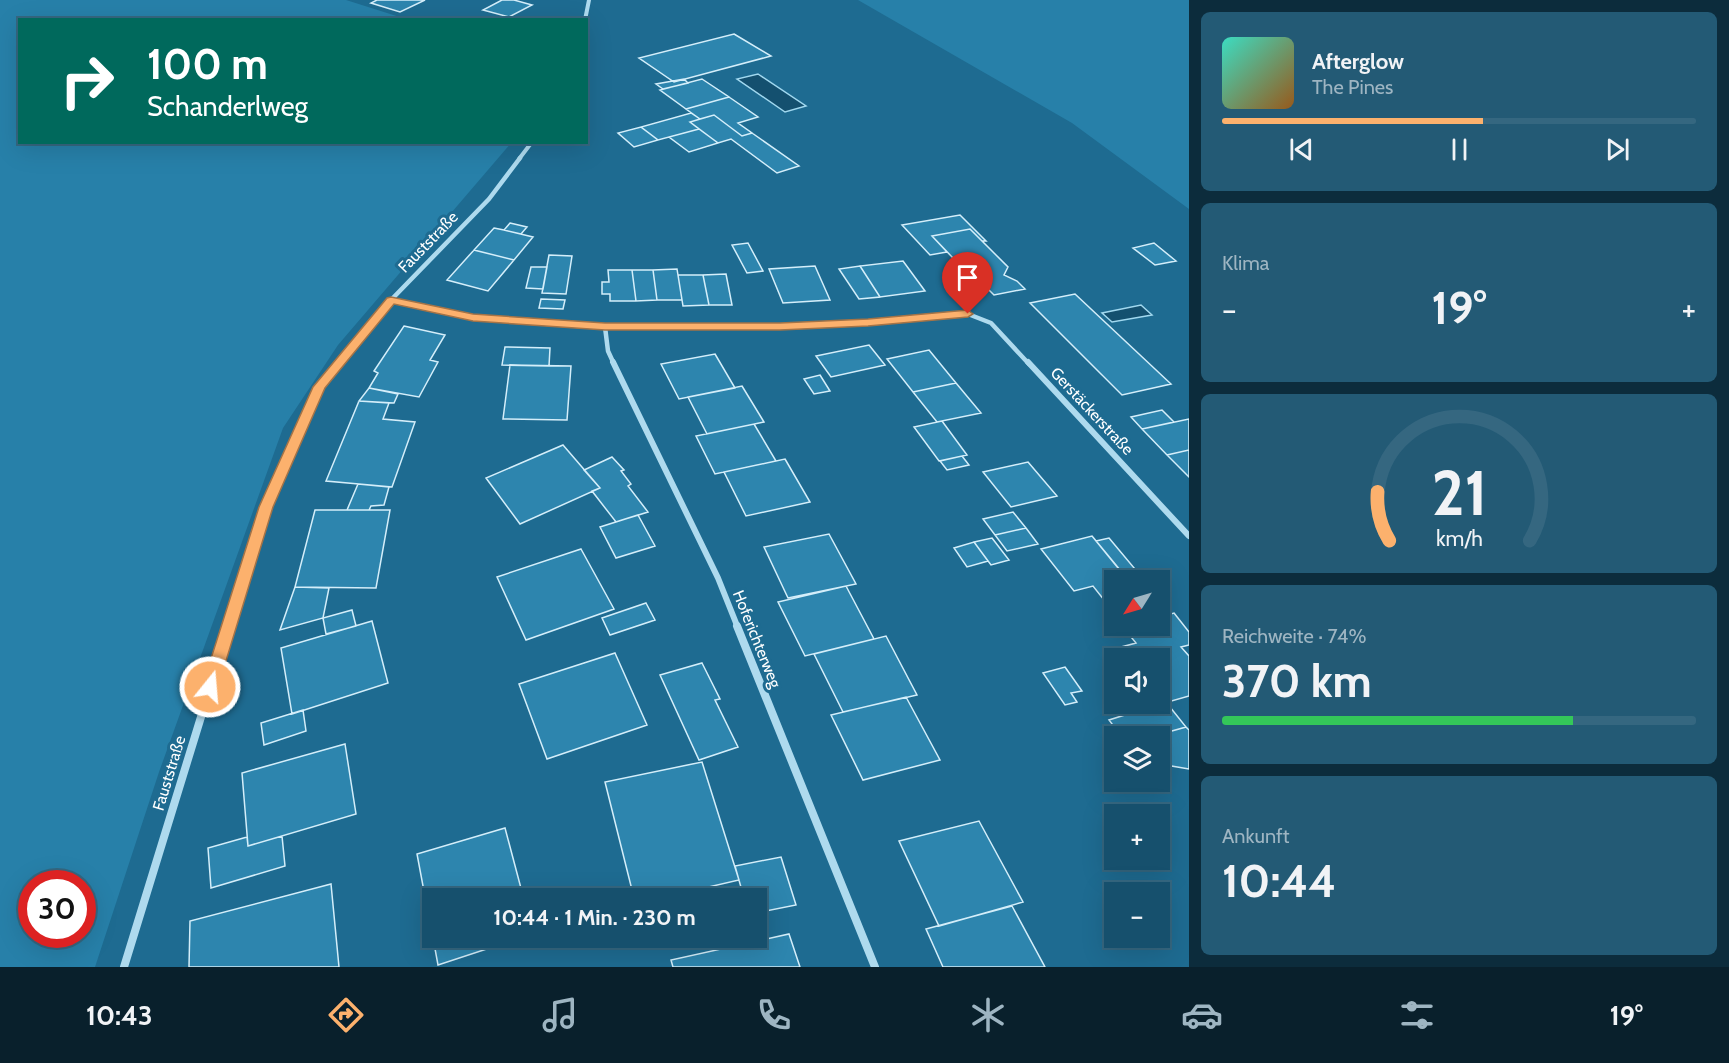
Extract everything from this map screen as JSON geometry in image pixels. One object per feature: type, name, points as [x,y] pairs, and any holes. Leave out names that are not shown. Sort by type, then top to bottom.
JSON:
[{"type":"street","points":[[585,18],[589,0]]},
{"type":"street","name":"Fauststraße","points":[[124,967],[266,507],[320,387],[391,300],[489,199],[530,144]]},
{"type":"street","points":[[391,300],[473,317],[605,327]]},
{"type":"street","name":"Gerstäckerstraße","points":[[605,327],[770,327],[868,323],[968,314],[991,323],[1189,536]]},
{"type":"street","name":"Hoferichterweg","points":[[605,327],[608,351],[718,578],[875,967]]},
{"type":"shaded area","points":[[0,0],[346,0],[403,18],[18,18],[18,144],[510,144],[338,345],[283,428],[159,772],[95,967],[0,967]]},
{"type":"shaded area","points":[[858,0],[1189,0],[1189,209],[1072,123]]},
{"type":"shaded area","points":[[758,74],[806,106],[785,112],[737,79]]},
{"type":"shaded area","points":[[1141,305],[1152,315],[1112,322],[1102,313]]},
{"type":"building","points":[[377,0],[425,0],[400,12],[371,3]]},
{"type":"building","points":[[502,0],[514,0],[532,5],[509,17],[483,10]]},
{"type":"building","points":[[734,34],[771,56],[674,82],[639,58]]},
{"type":"building","points":[[684,79],[688,83],[663,89],[656,84]]},
{"type":"building","points":[[702,79],[729,97],[686,109],[660,90]]},
{"type":"building","points":[[729,97],[758,117],[738,123],[752,133],[742,136],[714,115],[700,119],[686,109]]},
{"type":"building","points":[[691,113],[700,119],[690,122],[699,129],[658,140],[641,127]]},
{"type":"building","points":[[714,115],[742,136],[752,133],[799,166],[777,173],[731,139],[718,143],[690,122]]},
{"type":"building","points":[[641,127],[658,140],[634,147],[618,133]]},
{"type":"building","points":[[699,129],[718,143],[689,152],[669,137]]},
{"type":"building","points":[[960,215],[986,241],[982,241],[970,229],[932,236],[947,252],[930,255],[902,225]]},
{"type":"building","points":[[510,223],[527,227],[521,234],[504,230]]},
{"type":"building","points":[[494,228],[533,237],[514,260],[474,250]]},
{"type":"building","points":[[970,229],[1008,267],[1004,275],[1017,281],[1025,289],[994,295],[979,280],[974,280],[932,236]]},
{"type":"building","points":[[748,243],[763,271],[747,273],[732,245]]},
{"type":"building","points":[[1154,243],[1176,261],[1155,265],[1133,248]]},
{"type":"building","points":[[474,250],[514,260],[488,291],[447,280]]},
{"type":"building","points":[[549,255],[572,256],[566,294],[542,293]]},
{"type":"building","points":[[903,261],[925,291],[880,297],[860,266]]},
{"type":"building","points":[[815,266],[830,300],[783,303],[769,269]]},
{"type":"building","points":[[860,266],[880,297],[859,299],[839,269]]},
{"type":"building","points":[[531,267],[547,267],[543,289],[526,288]]},
{"type":"building","points":[[677,269],[682,300],[657,300],[653,270]]},
{"type":"building","points":[[608,270],[632,270],[636,301],[610,301],[610,294],[602,294],[602,282],[609,282]]},
{"type":"building","points":[[632,270],[653,270],[657,300],[636,301]]},
{"type":"building","points":[[726,274],[732,305],[709,305],[703,275]]},
{"type":"building","points":[[678,275],[703,275],[709,305],[683,306]]},
{"type":"building","points":[[1075,294],[1171,384],[1122,395],[1030,303]]},
{"type":"building","points":[[541,299],[565,300],[563,309],[539,308]]},
{"type":"building","points":[[404,326],[445,335],[430,360],[438,362],[419,397],[369,388],[378,373],[374,371]]},
{"type":"building","points":[[869,345],[885,365],[831,377],[816,356]]},
{"type":"building","points":[[505,347],[550,348],[549,366],[502,365]]},
{"type":"building","points":[[929,350],[956,383],[913,392],[887,359]]},
{"type":"building","points":[[715,354],[735,388],[679,399],[661,364]]},
{"type":"building","points":[[510,365],[571,366],[567,420],[503,419]]},
{"type":"building","points":[[820,375],[830,391],[814,394],[804,379]]},
{"type":"building","points":[[956,383],[981,413],[937,422],[913,392]]},
{"type":"building","points":[[742,386],[764,422],[707,434],[688,397]]},
{"type":"building","points":[[369,388],[398,394],[394,403],[359,401]]},
{"type":"building","points":[[359,401],[389,403],[383,419],[415,422],[392,487],[326,481]]},
{"type":"building","points":[[1162,410],[1174,422],[1142,429],[1131,417]]},
{"type":"building","points":[[1189,419],[1189,450],[1167,455],[1142,429]]},
{"type":"building","points":[[942,421],[967,455],[939,461],[914,427]]},
{"type":"building","points":[[754,424],[776,461],[715,474],[696,436]]},
{"type":"building","points":[[563,445],[600,488],[520,524],[486,478]]},
{"type":"building","points":[[1189,450],[1189,477],[1167,455]]},
{"type":"building","points":[[962,456],[969,465],[947,470],[940,461]]},
{"type":"building","points":[[612,457],[624,470],[621,471],[631,484],[628,486],[648,512],[616,522],[592,491],[600,488],[584,470]]},
{"type":"building","points":[[785,459],[810,502],[746,516],[724,472]]},
{"type":"building","points":[[1028,462],[1057,496],[1011,507],[983,472]]},
{"type":"building","points":[[358,484],[389,487],[384,505],[371,506],[369,510],[347,510]]},
{"type":"building","points":[[315,510],[390,510],[376,588],[295,587]]},
{"type":"building","points":[[1013,512],[1026,528],[995,535],[983,519]]},
{"type":"building","points":[[638,515],[655,546],[616,558],[600,527]]},
{"type":"building","points":[[1026,528],[1038,544],[1007,551],[995,535]]},
{"type":"building","points":[[829,534],[856,584],[788,598],[764,547]]},
{"type":"building","points":[[1092,536],[1120,570],[1104,570],[1104,600],[1093,586],[1074,591],[1041,549]]},
{"type":"building","points":[[992,538],[1009,560],[991,565],[974,542]]},
{"type":"building","points":[[1109,538],[1135,569],[1120,570],[1096,541]]},
{"type":"building","points":[[974,542],[988,561],[967,567],[954,548]]},
{"type":"building","points":[[581,549],[614,609],[526,640],[497,577]]},
{"type":"building","points":[[846,586],[874,639],[805,656],[778,602]]},
{"type":"building","points":[[295,587],[329,588],[323,618],[280,630]]},
{"type":"building","points":[[646,603],[655,620],[610,635],[602,618]]},
{"type":"building","points":[[352,610],[356,626],[326,634],[323,618]]},
{"type":"building","points":[[1174,613],[1189,632],[1189,645],[1181,647],[1189,656],[1189,696],[1170,701],[1170,648],[1117,648],[1136,643],[1130,636],[1170,636],[1170,614]]},
{"type":"building","points":[[372,621],[388,683],[292,714],[281,648]]},
{"type":"building","points":[[886,636],[917,695],[843,712],[814,654]]},
{"type":"building","points":[[615,653],[647,725],[547,759],[519,684]]},
{"type":"building","points":[[702,663],[720,699],[715,700],[738,747],[699,760],[660,675]]},
{"type":"building","points":[[1065,667],[1082,691],[1071,693],[1077,702],[1065,705],[1043,673]]},
{"type":"building","points":[[906,697],[940,760],[863,780],[831,715]]},
{"type":"building","points":[[1170,707],[1186,727],[1170,732],[1170,726],[1114,726],[1109,720],[1128,714],[1170,714]]},
{"type":"building","points":[[303,710],[306,731],[264,745],[261,723]]},
{"type":"building","points":[[1186,727],[1189,730],[1189,769],[1170,766],[1170,732]]},
{"type":"building","points":[[345,744],[356,814],[248,846],[242,773]]},
{"type":"building","points":[[702,762],[739,880],[704,888],[632,888],[605,782]]},
{"type":"building","points":[[979,821],[1023,902],[939,926],[899,841]]},
{"type":"building","points":[[505,828],[521,888],[423,888],[417,854]]},
{"type":"building","points":[[282,836],[285,866],[211,888],[208,848],[247,837],[248,846]]},
{"type":"building","points":[[781,857],[796,905],[767,911],[767,888],[741,888],[735,866]]},
{"type":"building","points":[[331,884],[339,967],[189,967],[190,921]]},
{"type":"building","points":[[1012,906],[1045,967],[943,967],[926,929]]},
{"type":"building","points":[[789,934],[800,967],[673,967],[671,960],[725,948],[767,948],[767,939]]},
{"type":"building","points":[[435,948],[490,948],[438,965]]},
{"type":"route","points":[[210,687],[266,507],[320,387],[391,300],[473,317],[605,327],[759,327],[868,323],[968,314]]}]
